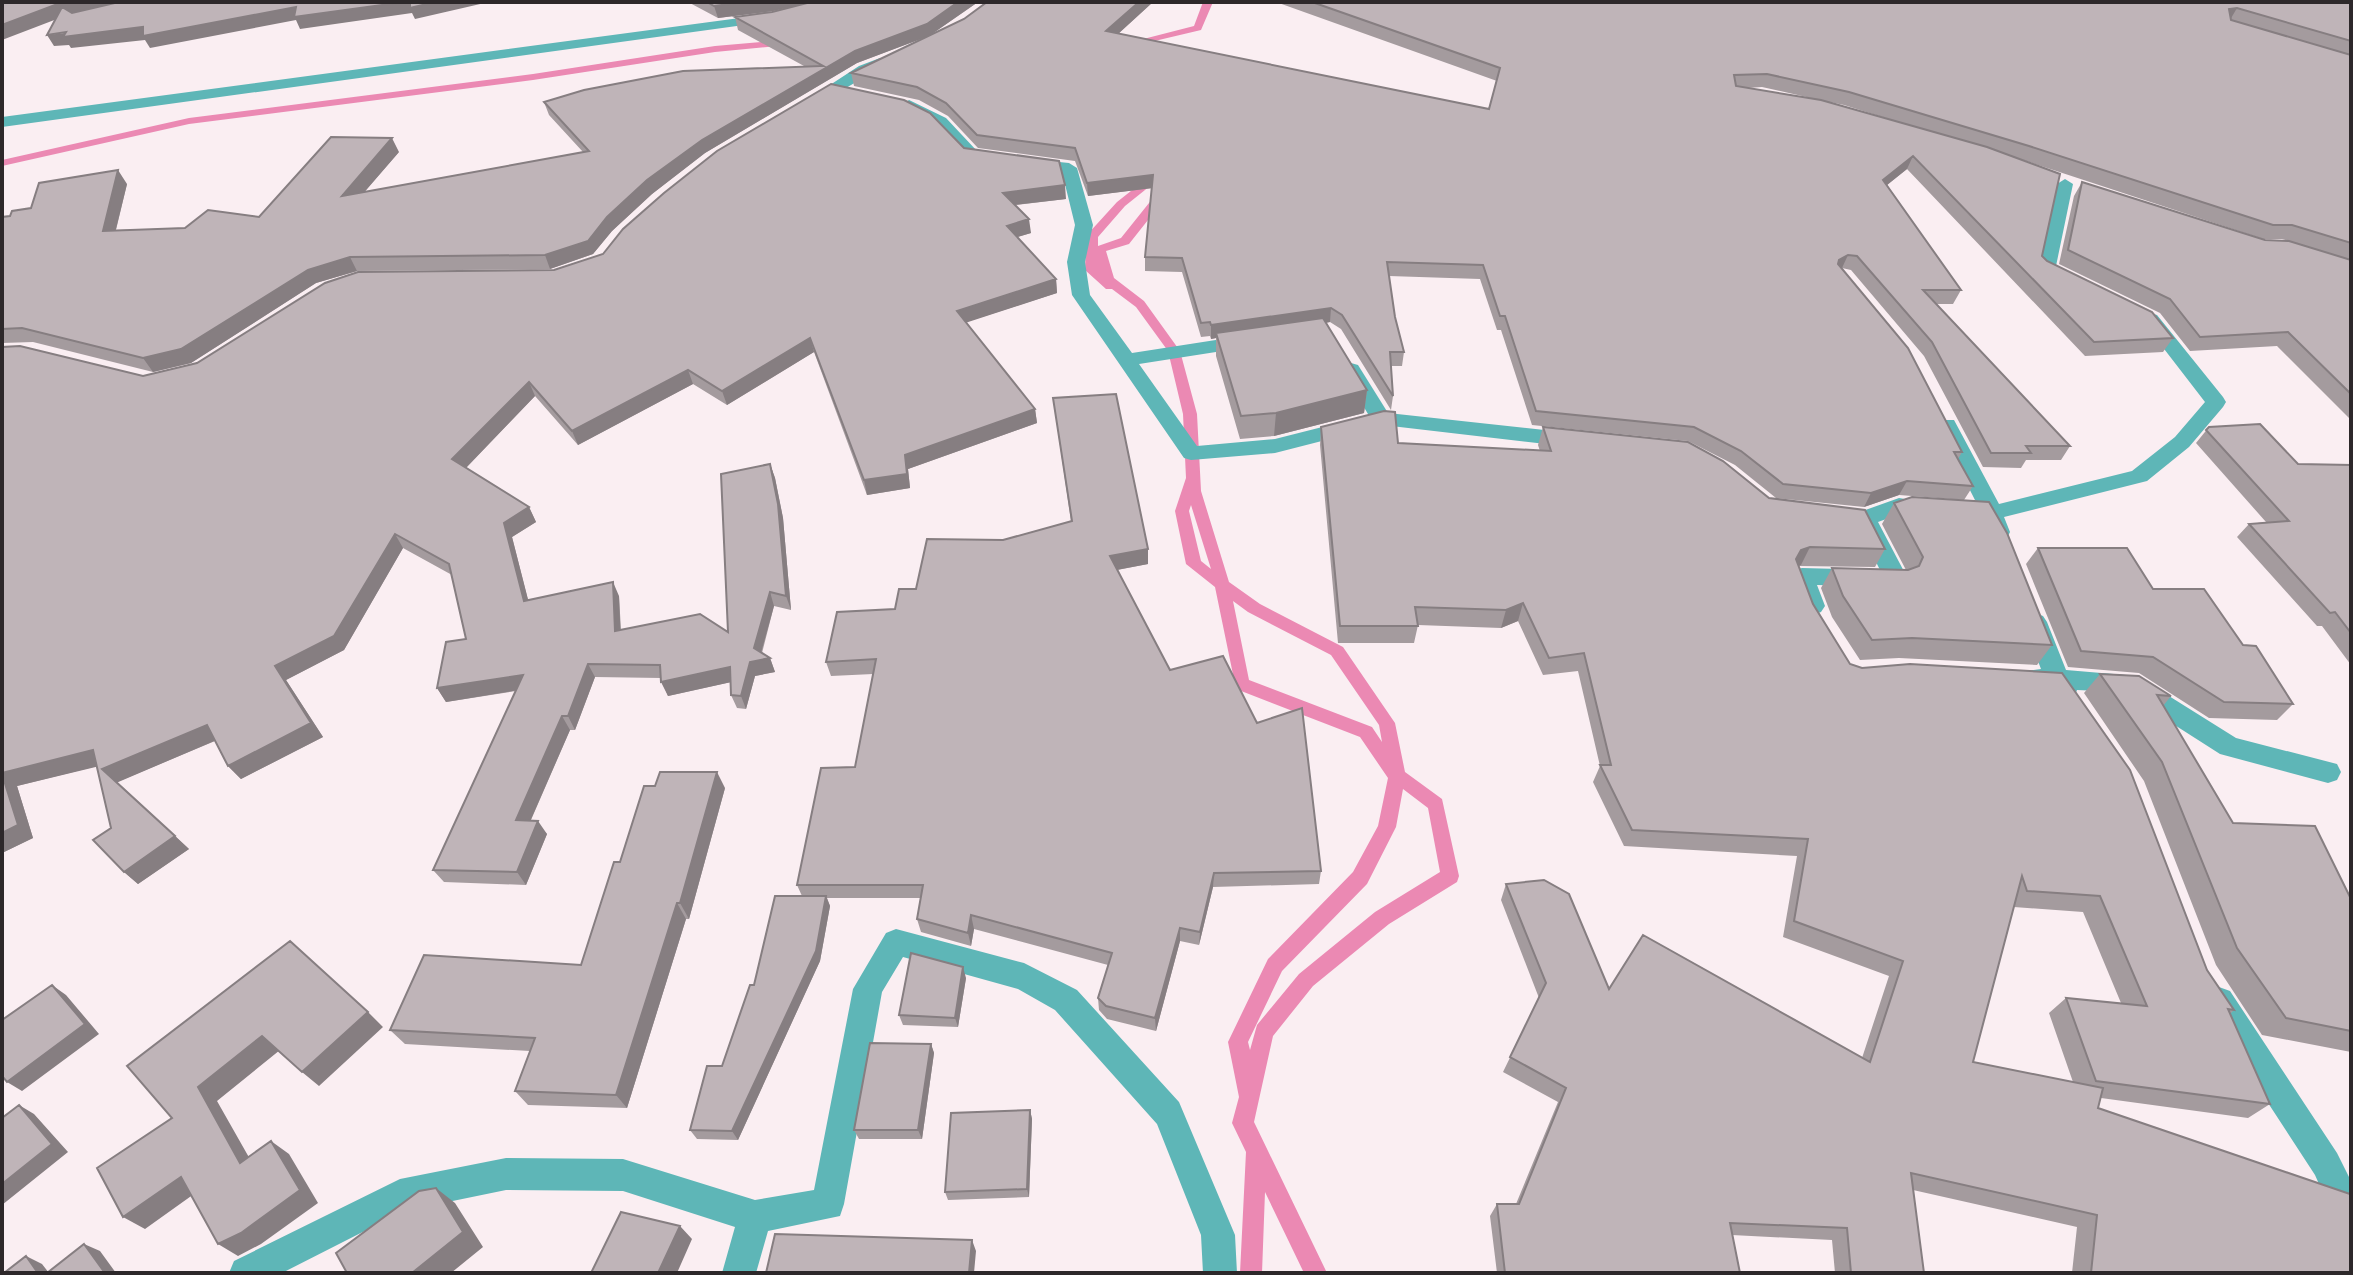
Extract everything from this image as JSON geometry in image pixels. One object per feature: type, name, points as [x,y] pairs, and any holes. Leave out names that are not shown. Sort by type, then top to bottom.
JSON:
[{"type":"street","points":[[2,122],[788,15]]},
{"type":"street","points":[[795,112],[864,69],[898,56]]},
{"type":"street","points":[[833,89],[858,94]]},
{"type":"street","points":[[885,99],[912,106],[940,121],[972,155],[1069,168],[1084,225],[1076,262],[1081,295],[1191,453],[1275,446],[1381,419],[1596,442]]},
{"type":"street","points":[[2066,184],[2046,268],[2086,288]]},
{"type":"street","points":[[1838,515],[1865,518],[1899,506],[1992,513],[2139,476],[2182,442],[2216,402],[2152,320],[2126,307]]},
{"type":"street","points":[[1128,360],[1273,338]]},
{"type":"street","points":[[1336,344],[1381,419]]},
{"type":"street","points":[[1935,400],[1992,513],[2008,554]]},
{"type":"street","points":[[1826,633],[1802,576],[1896,579],[1865,518]]},
{"type":"street","points":[[2024,596],[2057,679],[2084,718]]},
{"type":"street","points":[[2010,677],[2128,683],[2229,747],[2328,772]]},
{"type":"street","points":[[246,1273],[400,1195],[506,1174],[623,1175],[755,1217],[828,1204],[868,989],[896,942],[1024,977],[1066,1000],[1168,1113],[1218,1235],[1220,1273]]},
{"type":"street","points":[[2201,974],[2326,1164],[2351,1217]]},
{"type":"street","points":[[739,1273],[755,1217]]},
{"type":"building","points":[[2,2],[63,2],[2,25]]},
{"type":"building","points":[[119,2],[404,2],[294,17],[296,7],[143,36],[143,27],[63,37],[66,32],[47,35],[62,7],[72,13]]},
{"type":"building","points":[[410,2],[435,2],[410,8]]},
{"type":"building","points":[[707,2],[744,2],[714,6]]},
{"type":"building","points":[[811,2],[958,2],[927,24],[855,51],[702,140],[647,180],[607,217],[588,241],[545,255],[350,257],[308,270],[181,349],[143,358],[22,328],[2,329],[2,217],[10,216],[12,211],[31,208],[39,183],[118,170],[103,231],[185,228],[208,210],[259,217],[331,137],[392,138],[342,196],[589,151],[544,102],[584,90],[683,71],[823,66],[735,17]]},
{"type":"building","points":[[987,2],[1139,2],[1106,31],[1489,109],[1500,68],[1312,2],[2351,2],[2351,41],[2237,8],[2229,9],[2231,20],[2351,55],[2351,243],[2292,225],[2273,225],[1849,92],[1767,74],[1734,75],[1736,86],[1821,100],[1987,147],[2060,174],[2042,256],[2152,312],[2173,338],[2094,342],[1913,156],[1883,180],[1961,290],[1923,290],[2070,446],[2026,446],[2031,453],[1991,453],[1932,342],[1857,256],[1848,255],[1838,264],[1908,348],[1962,452],[1954,452],[1973,486],[1907,481],[1871,493],[1783,484],[1741,451],[1694,427],[1536,411],[1505,316],[1500,316],[1483,265],[1387,262],[1404,352],[1390,352],[1393,396],[1342,315],[1331,308],[1211,325],[1210,322],[1201,323],[1182,258],[1145,257],[1153,175],[1087,183],[1075,148],[977,135],[946,103],[917,87],[851,73],[964,19]]},
{"type":"building","points":[[831,84],[904,100],[930,113],[964,148],[1059,161],[1065,185],[1003,193],[1029,219],[1007,226],[1056,279],[957,311],[1035,409],[905,455],[907,474],[864,480],[810,338],[722,391],[688,370],[572,431],[529,382],[452,459],[529,507],[504,523],[524,601],[613,582],[615,631],[700,614],[728,632],[721,474],[770,464],[778,504],[786,596],[770,592],[754,648],[770,658],[750,662],[741,696],[731,695],[730,667],[661,682],[660,665],[588,664],[568,716],[562,716],[516,820],[538,821],[517,872],[433,870],[523,675],[437,688],[446,642],[466,639],[449,564],[395,534],[334,636],[275,666],[311,723],[228,766],[207,725],[102,769],[175,836],[124,872],[93,840],[111,828],[93,750],[2,773],[2,347],[20,346],[143,376],[197,363],[325,283],[358,272],[554,270],[603,254],[623,229],[717,151]]},
{"type":"building","points":[[2082,182],[2265,240],[2289,241],[2351,260],[2351,394],[2288,332],[2200,337],[2170,299],[2068,250]]},
{"type":"building","points":[[1323,318],[1367,390],[1276,413],[1241,416],[1216,333]]},
{"type":"building","points":[[1116,394],[1148,549],[1110,556],[1170,670],[1223,656],[1257,723],[1302,708],[1321,871],[1214,873],[1200,932],[1180,928],[1155,1018],[1106,1006],[1098,998],[1112,953],[971,915],[968,933],[917,919],[923,885],[797,885],[821,768],[855,767],[876,659],[826,662],[837,612],[895,609],[899,589],[916,589],[927,539],[1003,540],[1072,521],[1053,398]]},
{"type":"building","points":[[1384,411],[1395,412],[1398,443],[1551,451],[1543,427],[1688,442],[1723,461],[1769,498],[1865,510],[1885,549],[1810,547],[1801,550],[1796,559],[1813,604],[1850,664],[1862,668],[1910,664],[2062,673],[2130,770],[2207,970],[2234,1010],[2228,1009],[2270,1104],[2096,1081],[2066,998],[2147,1006],[2100,896],[2027,891],[2022,876],[1973,1062],[2103,1088],[2098,1108],[2350,1194],[2351,1273],[2091,1273],[2097,1215],[1911,1173],[1924,1273],[1851,1273],[1847,1228],[1730,1223],[1740,1273],[1505,1273],[1497,1204],[1519,1204],[1566,1088],[1510,1057],[1546,983],[1506,884],[1544,880],[1569,894],[1609,989],[1643,935],[1870,1062],[1903,961],[1794,921],[1808,839],[1632,830],[1600,765],[1611,765],[1584,653],[1549,658],[1523,603],[1506,610],[1415,607],[1418,626],[1340,626],[1321,427]]},
{"type":"building","points":[[2260,424],[2298,464],[2351,465],[2351,633],[2335,612],[2330,613],[2249,524],[2289,521],[2206,430],[2209,427]]},
{"type":"building","points":[[1912,497],[1989,502],[2007,533],[2052,645],[1912,638],[1872,640],[1843,596],[1832,568],[1908,570],[1919,566],[1923,557],[1894,503]]},
{"type":"building","points":[[2038,548],[2127,548],[2153,589],[2204,589],[2243,645],[2256,646],[2293,704],[2224,702],[2153,657],[2081,651]]},
{"type":"building","points":[[2100,674],[2139,676],[2171,696],[2157,695],[2233,823],[2315,826],[2351,899],[2351,1031],[2286,1018],[2237,948],[2162,762]]},
{"type":"building","points":[[660,772],[717,772],[680,903],[677,903],[616,1095],[515,1091],[535,1038],[390,1030],[424,955],[581,965],[614,862],[620,862],[644,786],[655,786]]},
{"type":"building","points":[[2,774],[18,825],[2,833]]},
{"type":"building","points":[[775,896],[826,896],[816,951],[732,1131],[690,1130],[707,1066],[722,1066],[750,985],[754,985]]},
{"type":"building","points":[[290,941],[368,1012],[302,1072],[262,1036],[198,1087],[240,1163],[271,1141],[300,1190],[241,1233],[218,1244],[181,1177],[123,1217],[97,1168],[172,1118],[127,1066]]},
{"type":"building","points":[[911,953],[963,967],[955,1018],[899,1015]]},
{"type":"building","points":[[52,985],[85,1024],[7,1082],[2,1076],[2,1020]]},
{"type":"building","points":[[870,1043],[931,1044],[918,1130],[854,1130]]},
{"type":"building","points":[[19,1105],[52,1144],[2,1184],[2,1118]]},
{"type":"building","points":[[1030,1110],[1027,1189],[945,1192],[951,1113]]},
{"type":"building","points":[[436,1188],[463,1232],[412,1273],[347,1273],[336,1253],[419,1191]]},
{"type":"building","points":[[621,1212],[680,1226],[658,1273],[591,1273]]},
{"type":"building","points":[[775,1234],[972,1240],[969,1273],[766,1273]]},
{"type":"building","points":[[84,1244],[105,1273],[47,1273]]},
{"type":"building","points":[[26,1256],[38,1273],[4,1273]]},
{"type":"waterway","points":[[1125,45],[1198,28],[1208,2]]},
{"type":"waterway","points":[[2,163],[189,121],[533,77],[715,49],[786,43]]},
{"type":"waterway","points":[[1110,286],[1091,270],[1092,236],[1121,204],[1154,178]]},
{"type":"waterway","points":[[1161,195],[1125,241],[1100,249],[1108,280],[1140,304],[1174,351],[1190,414],[1194,491],[1222,584]]},
{"type":"waterway","points":[[1190,482],[1182,511],[1194,564],[1222,584]]},
{"type":"waterway","points":[[1222,584],[1254,608],[1337,651],[1387,723],[1397,775]]},
{"type":"waterway","points":[[1222,584],[1242,684],[1366,732],[1397,775]]},
{"type":"waterway","points":[[1247,1092],[1238,1042],[1275,965],[1360,878],[1387,827],[1397,775]]},
{"type":"waterway","points":[[1316,1273],[1243,1123],[1264,1032],[1306,980],[1382,918],[1450,876],[1436,804],[1397,775]]},
{"type":"waterway","points":[[1251,1273],[1256,1154]]}]
